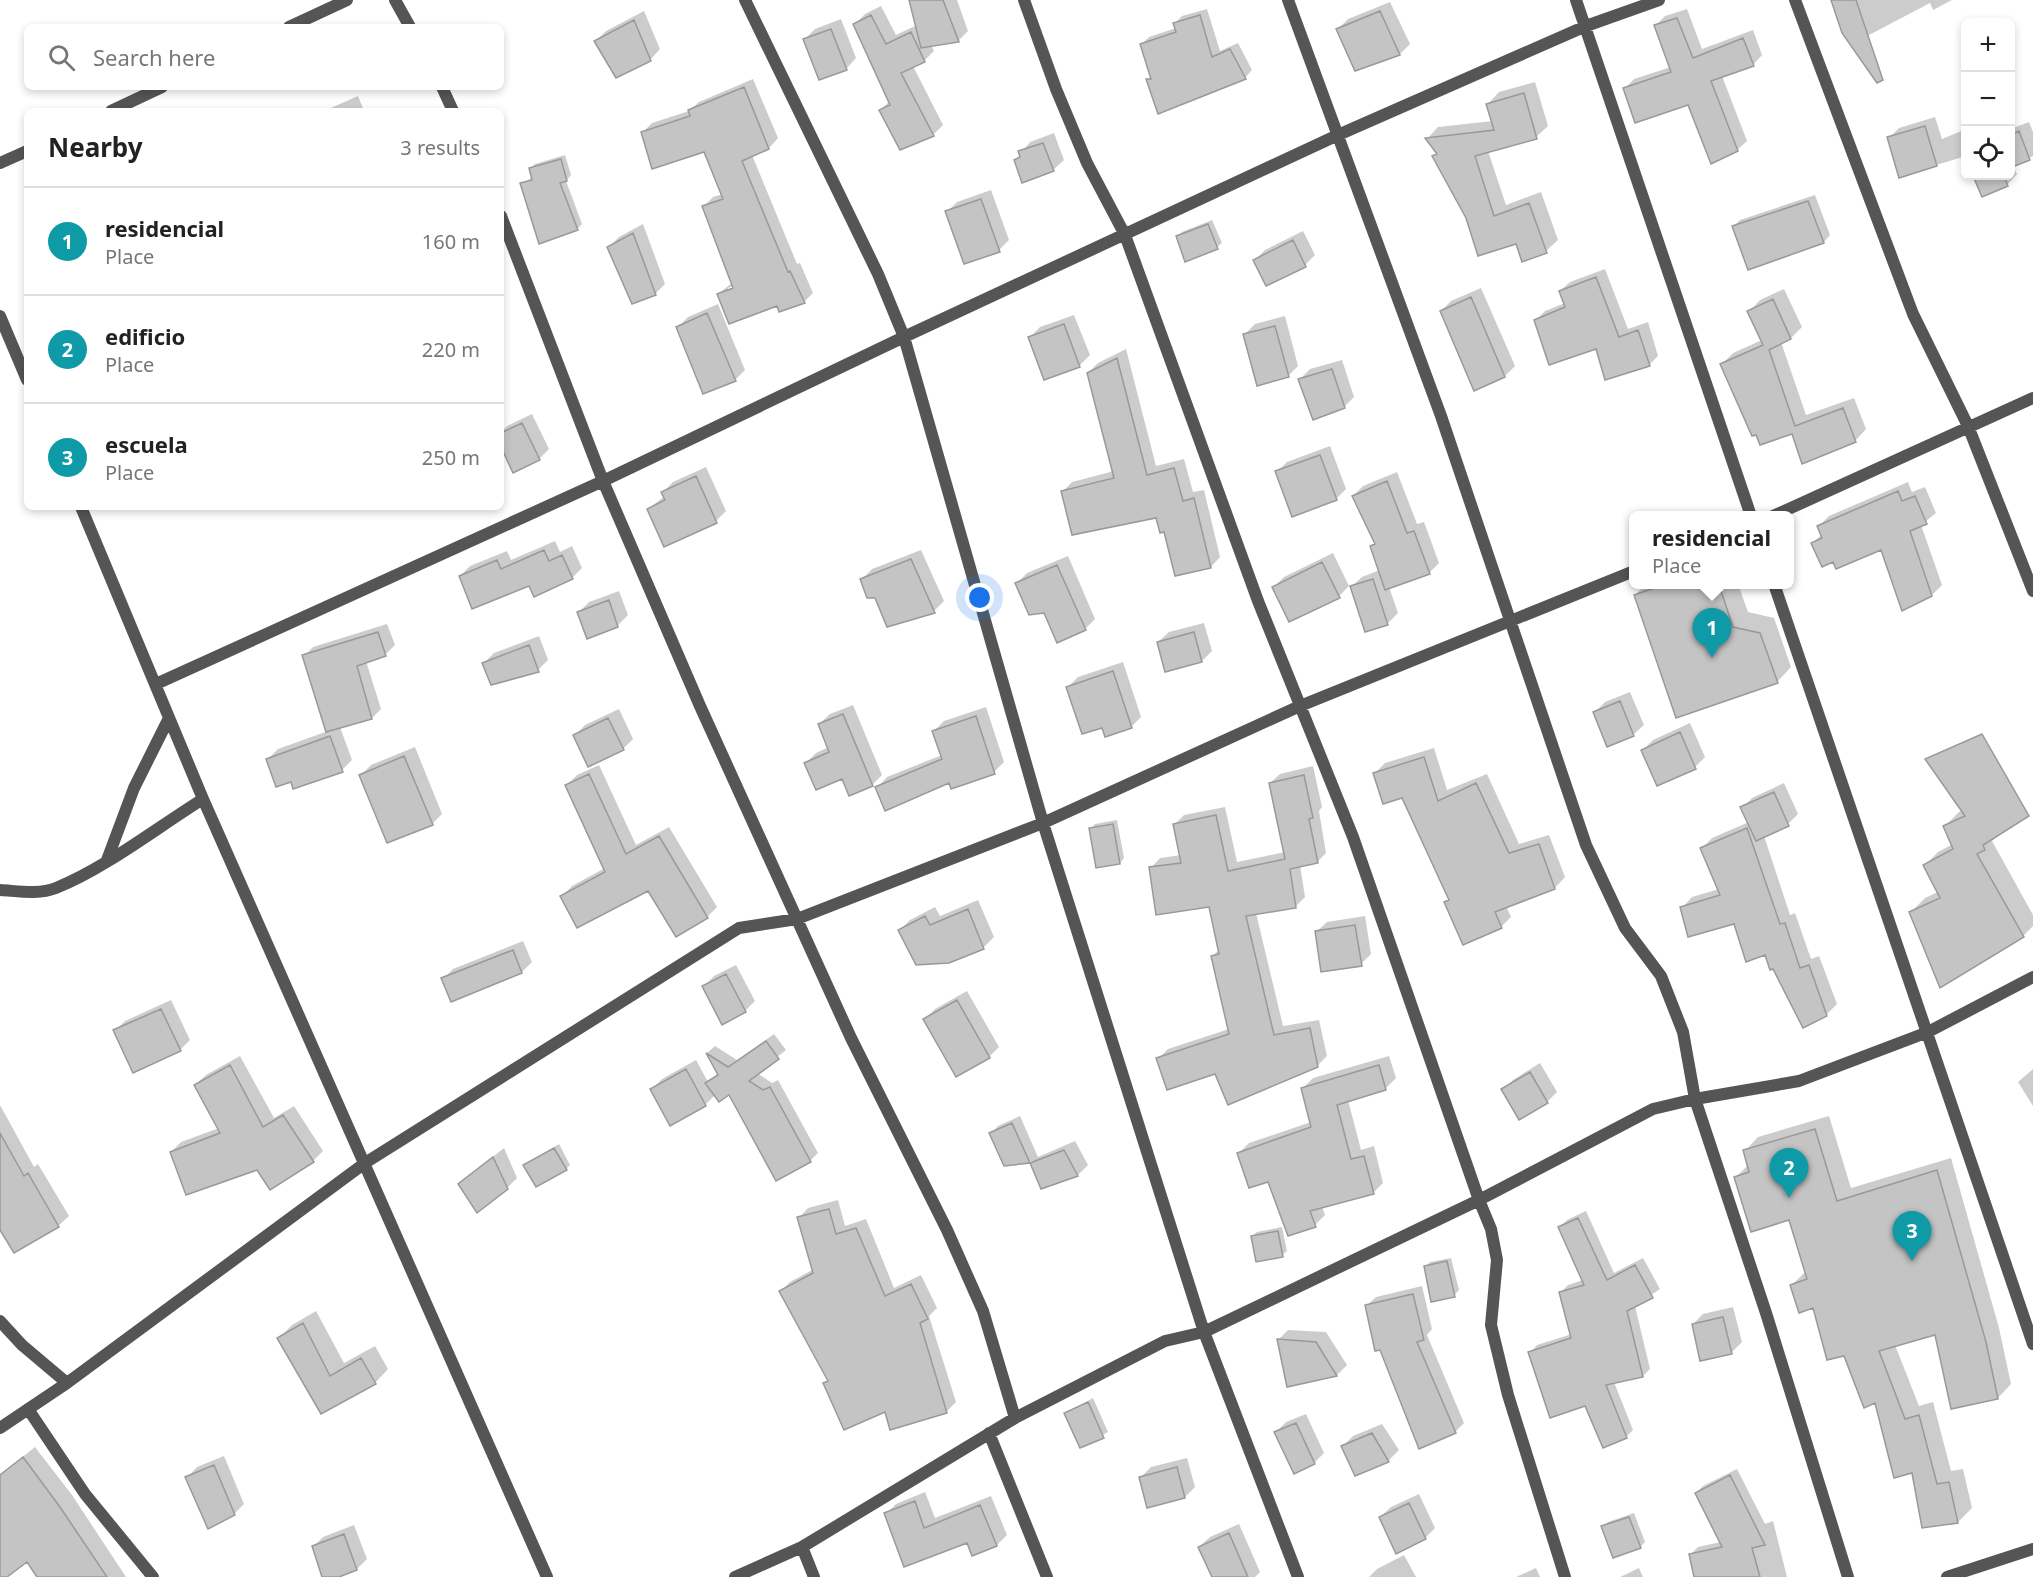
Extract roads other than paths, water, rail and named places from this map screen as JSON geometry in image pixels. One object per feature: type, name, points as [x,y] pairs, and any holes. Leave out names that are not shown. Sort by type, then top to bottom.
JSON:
[{"type":"street","points":[[295,24],[347,0]]},
{"type":"street","points":[[395,0],[408,24]]},
{"type":"street","points":[[745,0],[878,274],[904,337],[1043,823],[1204,1332],[1298,1577]]},
{"type":"street","points":[[1024,0],[1056,89],[1087,163],[1125,235],[1258,601],[1356,848],[1491,1229],[1497,1260],[1491,1325],[1508,1395],[1565,1577]]},
{"type":"street","points":[[1288,0],[1441,416],[1508,621],[1586,845],[1625,928],[1661,976],[1683,1032],[1695,1099],[1766,1313],[1848,1577]]},
{"type":"street","points":[[1576,0],[1749,511]]},
{"type":"street","points":[[156,684],[603,481],[904,337],[1338,135],[1586,26],[1659,0]]},
{"type":"street","points":[[1795,0],[1913,314],[1968,426],[2033,591]]},
{"type":"street","points":[[117,108],[156,90]]},
{"type":"street","points":[[443,90],[452,108]]},
{"type":"street","points":[[0,164],[24,152]]},
{"type":"street","points":[[504,224],[603,481],[700,706],[797,919],[983,1311],[1015,1418]]},
{"type":"street","points":[[0,316],[24,373]]},
{"type":"street","points":[[1784,511],[2033,398]]},
{"type":"street","points":[[82,510],[203,799],[547,1577]]},
{"type":"street","points":[[0,1428],[67,1383],[365,1163],[739,928],[797,919],[1043,823],[1300,706],[1629,573]]},
{"type":"street","points":[[1775,589],[2033,1344]]},
{"type":"street","points":[[107,860],[134,788],[170,718]]},
{"type":"street","points":[[0,890],[40,892],[55,889],[107,860],[203,799]]},
{"type":"street","points":[[735,1577],[802,1547],[1015,1418],[1166,1341],[1204,1332],[1479,1200],[1653,1109],[1695,1099],[1799,1082],[1928,1032],[2033,977]]},
{"type":"street","points":[[0,1321],[22,1345],[67,1383]]},
{"type":"street","points":[[28,1409],[85,1494],[153,1577]]},
{"type":"street","points":[[989,1434],[1047,1577]]},
{"type":"street","points":[[802,1547],[814,1577]]},
{"type":"street","points":[[1947,1577],[2033,1549]]},
{"type":"place","name":"residencial","points":[[1712,658]]},
{"type":"place","name":"edificio","points":[[1789,1198]]},
{"type":"place","name":"escuela","points":[[1912,1261]]}]
